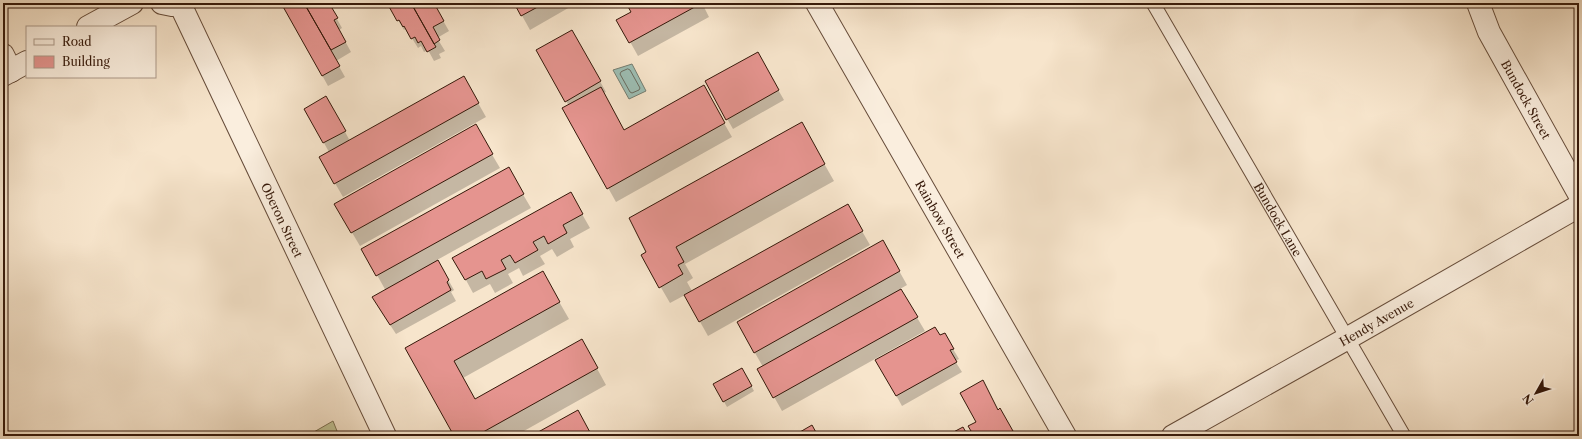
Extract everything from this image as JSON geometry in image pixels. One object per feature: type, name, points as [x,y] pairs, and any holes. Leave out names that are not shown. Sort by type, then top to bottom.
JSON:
[{"type":"street","points":[[90,26],[132,3]]},
{"type":"street","name":"Oberon Street","points":[[175,3],[385,436]]},
{"type":"street","name":"Rainbow Street","points":[[817,3],[1065,436]]},
{"type":"street","name":"Bundock Street","points":[[1478,3],[1489,32],[1578,195]]},
{"type":"street","name":"Hendy Avenue","points":[[1173,436],[1348,338],[1578,195]]},
{"type":"lane","name":"Bundock Lane","points":[[1153,3],[1404,436]]},
{"type":"green space","points":[[333,421],[339,436],[307,436]]},
{"type":"water","points":[[632,64],[646,91],[629,99],[613,70]]},
{"type":"building","points":[[281,3],[304,3],[340,66],[322,76]]},
{"type":"building","points":[[304,3],[329,3],[338,18],[334,20],[346,42],[331,50]]},
{"type":"building","points":[[387,3],[411,3],[436,47],[427,52],[421,41],[418,43],[415,37],[411,39],[404,26],[403,27],[399,20],[397,21]]},
{"type":"building","points":[[411,3],[434,3],[444,21],[433,27],[440,40],[434,44]]},
{"type":"building","points":[[514,3],[545,3],[521,16]]},
{"type":"building","points":[[626,3],[702,3],[629,43],[616,20],[631,12]]},
{"type":"building","points":[[572,30],[601,81],[565,102],[536,50]]},
{"type":"building","points":[[758,52],[779,90],[726,120],[705,81]]},
{"type":"building","points":[[464,76],[479,103],[334,184],[319,157]]},
{"type":"building","points":[[704,85],[725,123],[607,189],[562,108],[601,87],[624,130]]},
{"type":"building","points":[[326,96],[346,131],[323,143],[304,109]]},
{"type":"building","points":[[802,122],[825,164],[676,247],[684,262],[678,265],[683,274],[659,288],[641,255],[646,252],[629,218]]},
{"type":"building","points":[[476,124],[493,154],[351,233],[334,204]]},
{"type":"building","points":[[509,167],[524,194],[376,276],[361,249]]},
{"type":"building","points":[[571,192],[583,214],[563,225],[567,233],[548,244],[544,236],[533,242],[538,250],[515,263],[510,255],[501,260],[506,269],[486,279],[482,271],[465,280],[452,258]]},
{"type":"building","points":[[848,204],[863,231],[699,322],[684,295]]},
{"type":"building","points":[[883,240],[900,271],[754,353],[737,322]]},
{"type":"building","points":[[438,260],[449,280],[447,282],[451,290],[390,325],[372,297]]},
{"type":"building","points":[[543,271],[560,302],[454,361],[475,399],[582,339],[598,368],[476,436],[454,436],[405,348]]},
{"type":"building","points":[[901,289],[918,317],[773,398],[757,369]]},
{"type":"building","points":[[935,327],[940,335],[945,333],[954,349],[950,350],[957,362],[896,396],[875,360]]},
{"type":"building","points":[[742,368],[752,386],[723,402],[713,384]]},
{"type":"building","points":[[983,380],[998,410],[1000,408],[1013,431],[1009,433],[1011,436],[974,436],[968,426],[976,422],[960,393]]},
{"type":"building","points":[[578,410],[592,436],[531,436]]},
{"type":"building","points":[[812,425],[818,436],[793,436]]},
{"type":"building","points":[[963,427],[968,436],[946,436]]}]
